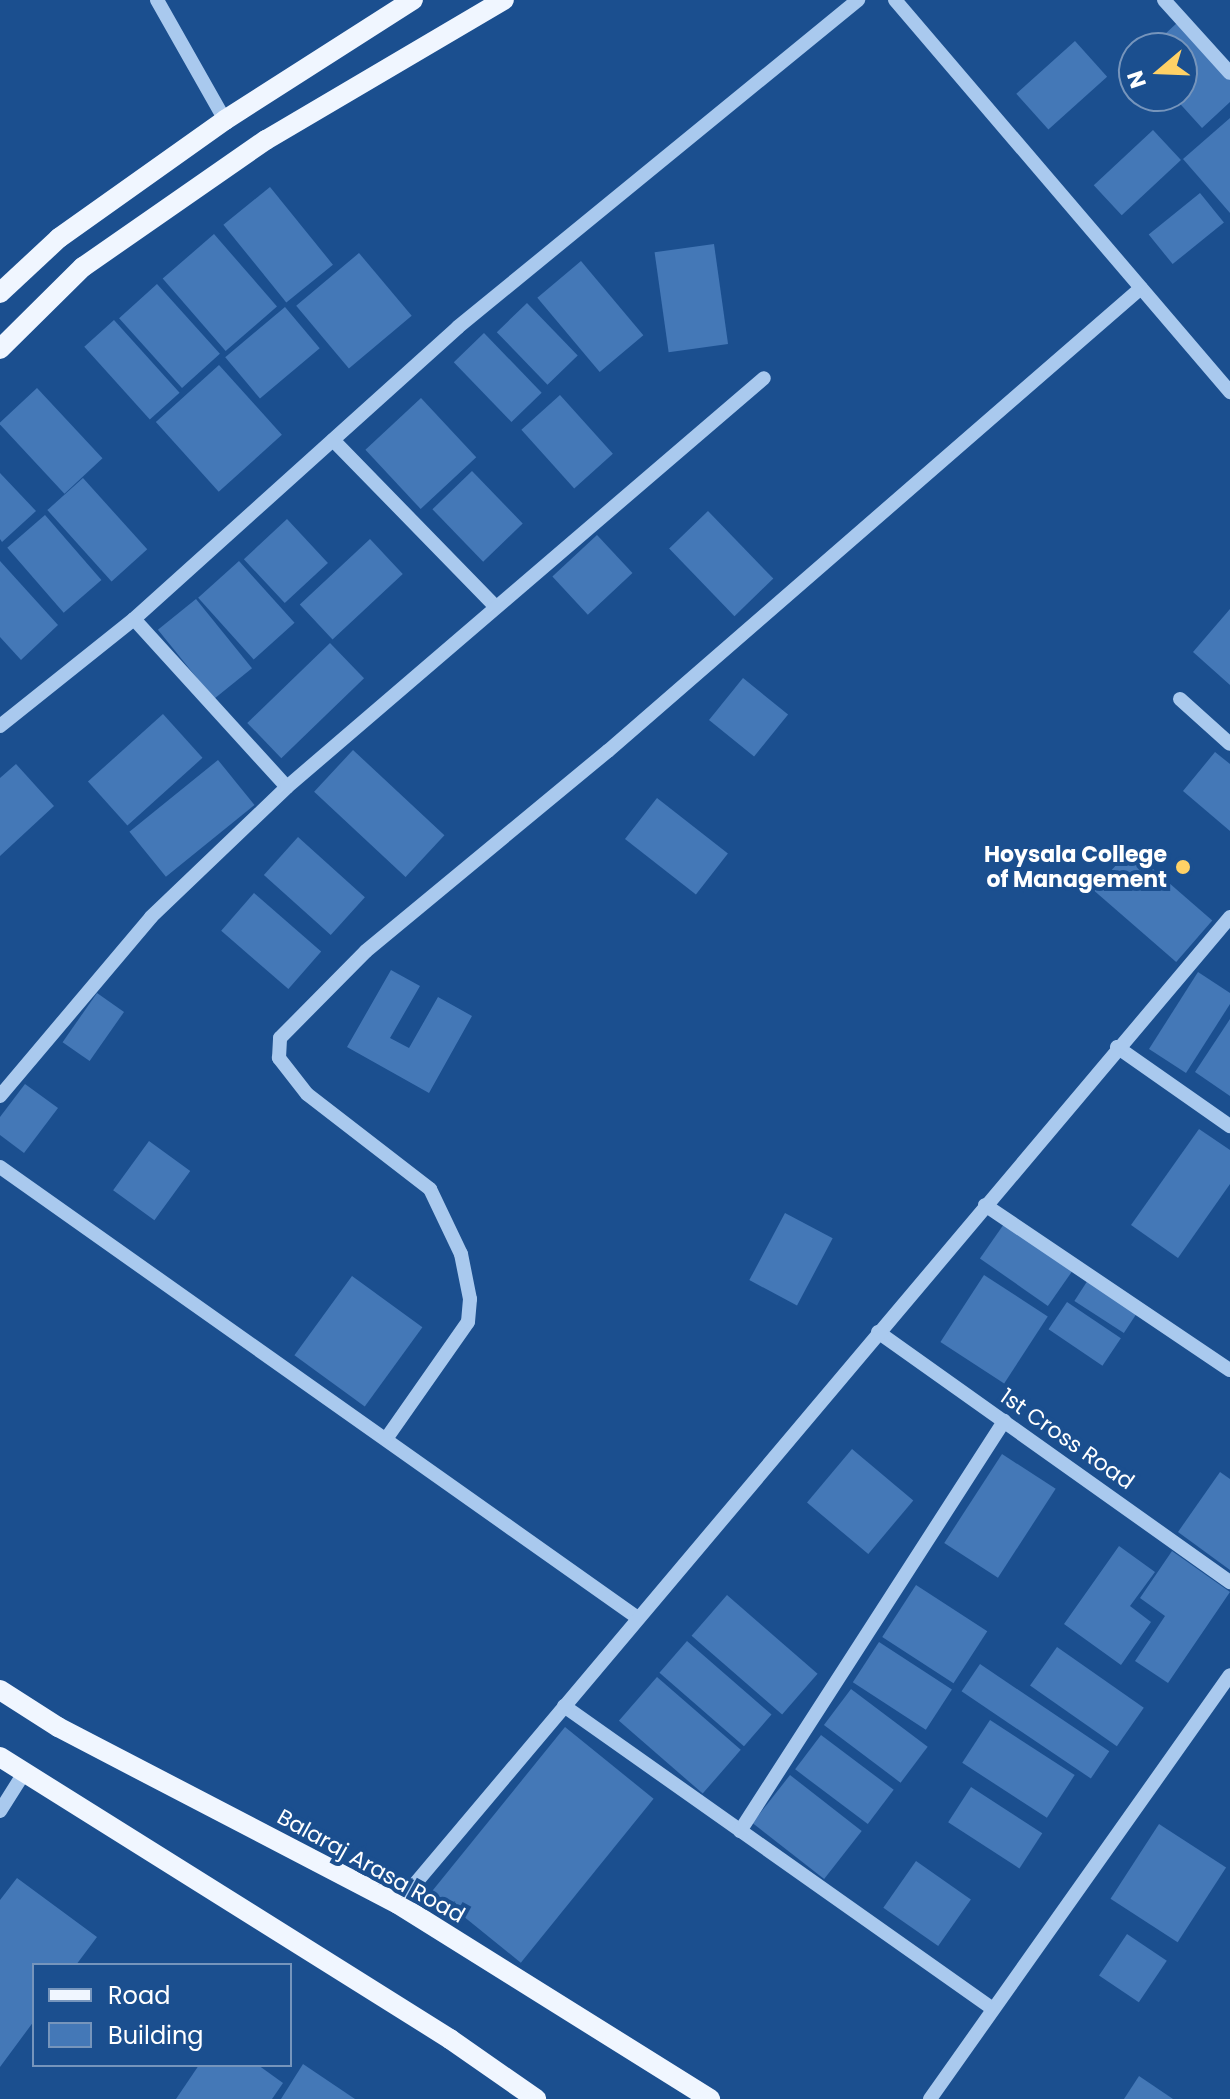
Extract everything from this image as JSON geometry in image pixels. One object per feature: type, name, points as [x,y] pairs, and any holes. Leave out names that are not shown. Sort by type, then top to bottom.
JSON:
[{"type":"main road","points":[[0,293],[59,238],[225,120],[413,0]]},
{"type":"main road","points":[[0,349],[83,267],[253,149],[504,0]]},
{"type":"main road","name":"Balaraj Arasa Road","points":[[0,1690],[58,1727],[398,1904],[710,2099]]},
{"type":"main road","points":[[0,1757],[450,2039],[536,2099]]},
{"type":"street","points":[[157,0],[225,120]]},
{"type":"street","points":[[0,726],[134,619],[458,327],[858,0]]},
{"type":"street","points":[[895,0],[1230,392]]},
{"type":"street","points":[[1164,0],[1230,73]]},
{"type":"street","points":[[386,1439],[468,1322],[470,1299],[461,1254],[430,1189],[307,1094],[279,1058],[280,1038],[366,951],[608,751],[1141,288]]},
{"type":"street","points":[[0,1096],[151,917],[287,787],[764,378]]},
{"type":"street","points":[[333,440],[495,606]]},
{"type":"street","points":[[134,619],[287,787]]},
{"type":"street","points":[[1180,699],[1230,744]]},
{"type":"street","points":[[398,1904],[1117,1047],[1230,917]]},
{"type":"street","points":[[1117,1047],[1230,1126]]},
{"type":"street","points":[[0,1167],[638,1618]]},
{"type":"street","points":[[985,1205],[1230,1370]]},
{"type":"street","name":"1st Cross Road","points":[[878,1332],[1230,1582]]},
{"type":"street","points":[[740,1831],[1004,1421]]},
{"type":"street","points":[[930,2099],[1230,1675]]},
{"type":"street","points":[[564,1706],[993,2009]]},
{"type":"street","points":[[0,1811],[24,1773]]},
{"type":"building","points":[[1178,22],[1187,32],[1167,32]]},
{"type":"building","points":[[1075,41],[1107,77],[1048,130],[1016,94]]},
{"type":"building","points":[[1198,44],[1230,78],[1230,102],[1202,128],[1188,112],[1198,112]]},
{"type":"building","points":[[1230,118],[1230,213],[1183,159]]},
{"type":"building","points":[[1153,130],[1181,160],[1122,215],[1094,185]]},
{"type":"building","points":[[270,187],[333,265],[286,302],[223,225]]},
{"type":"building","points":[[1200,193],[1224,223],[1173,264],[1149,235]]},
{"type":"building","points":[[214,234],[277,306],[226,351],[163,279]]},
{"type":"building","points":[[714,244],[728,344],[669,352],[655,252]]},
{"type":"building","points":[[359,253],[412,316],[349,369],[296,306]]},
{"type":"building","points":[[581,261],[643,335],[600,372],[537,298]]},
{"type":"building","points":[[157,284],[220,354],[182,388],[119,318]]},
{"type":"building","points":[[527,303],[578,356],[547,385],[497,332]]},
{"type":"building","points":[[285,307],[320,348],[260,399],[225,357]]},
{"type":"building","points":[[114,320],[180,393],[150,420],[84,347]]},
{"type":"building","points":[[484,333],[542,393],[511,422],[454,362]]},
{"type":"building","points":[[219,365],[282,435],[219,492],[156,422]]},
{"type":"building","points":[[37,388],[102,458],[64,494],[0,425]]},
{"type":"building","points":[[560,395],[613,454],[574,489],[521,430]]},
{"type":"building","points":[[421,398],[476,457],[421,509],[365,450]]},
{"type":"building","points":[[472,471],[523,524],[483,562],[432,509]]},
{"type":"building","points":[[0,473],[36,511],[2,542],[0,539]]},
{"type":"building","points":[[83,478],[147,549],[112,581],[47,510]]},
{"type":"building","points":[[708,511],[773,579],[734,616],[669,549]]},
{"type":"building","points":[[45,515],[101,580],[64,613],[7,548]]},
{"type":"building","points":[[287,519],[328,563],[285,603],[244,559]]},
{"type":"building","points":[[597,535],[632,573],[588,615],[552,577]]},
{"type":"building","points":[[370,539],[403,574],[333,640],[300,604]]},
{"type":"building","points":[[0,561],[58,625],[21,660],[0,637]]},
{"type":"building","points":[[239,561],[295,623],[254,659],[198,598]]},
{"type":"building","points":[[196,599],[252,668],[214,699],[158,630]]},
{"type":"building","points":[[1230,609],[1230,685],[1193,652]]},
{"type":"building","points":[[330,643],[364,678],[281,758],[247,723]]},
{"type":"building","points":[[743,678],[788,715],[754,756],[709,720]]},
{"type":"building","points":[[163,714],[202,758],[127,825],[88,782]]},
{"type":"building","points":[[353,750],[444,835],[406,877],[314,792]]},
{"type":"building","points":[[1215,752],[1230,764],[1230,831],[1183,791]]},
{"type":"building","points":[[218,760],[255,805],[166,877],[129,832]]},
{"type":"building","points":[[16,764],[54,806],[0,856],[0,778]]},
{"type":"building","points":[[657,798],[728,853],[696,894],[625,839]]},
{"type":"building","points":[[298,837],[365,897],[331,935],[264,875]]},
{"type":"building","points":[[1130,849],[1212,921],[1176,962],[1094,891]]},
{"type":"building","points":[[254,893],[321,951],[288,989],[221,931]]},
{"type":"building","points":[[391,970],[420,986],[390,1038],[409,1048],[438,997],[472,1016],[429,1093],[347,1047]]},
{"type":"building","points":[[1198,972],[1230,993],[1230,1004],[1186,1073],[1149,1049]]},
{"type":"building","points":[[97,993],[124,1012],[90,1061],[63,1042]]},
{"type":"building","points":[[1230,1019],[1230,1096],[1195,1072]]},
{"type":"building","points":[[25,1084],[58,1108],[24,1153],[0,1135],[0,1117]]},
{"type":"building","points":[[1199,1129],[1230,1150],[1230,1184],[1178,1258],[1131,1225]]},
{"type":"building","points":[[149,1141],[190,1171],[154,1220],[113,1190]]},
{"type":"building","points":[[785,1213],[833,1238],[797,1305],[749,1280]]},
{"type":"building","points":[[1004,1224],[1072,1272],[1048,1306],[980,1258]]},
{"type":"building","points":[[984,1275],[1048,1316],[1004,1383],[940,1342]]},
{"type":"building","points":[[352,1276],[422,1327],[365,1406],[294,1355]]},
{"type":"building","points":[[1088,1280],[1137,1312],[1124,1333],[1074,1301]]},
{"type":"building","points":[[1067,1302],[1121,1338],[1102,1366],[1049,1329]]},
{"type":"building","points":[[852,1449],[913,1500],[868,1554],[807,1503]]},
{"type":"building","points":[[1002,1454],[1056,1489],[998,1578],[944,1543]]},
{"type":"building","points":[[1220,1472],[1230,1479],[1230,1570],[1178,1532]]},
{"type":"building","points":[[1119,1546],[1155,1572],[1130,1606],[1151,1622],[1121,1665],[1064,1624]]},
{"type":"building","points":[[1172,1551],[1230,1592],[1168,1683],[1135,1661],[1165,1616],[1140,1598]]},
{"type":"building","points":[[916,1585],[987,1631],[954,1683],[882,1637]]},
{"type":"building","points":[[727,1595],[818,1674],[782,1714],[692,1636]]},
{"type":"building","points":[[687,1641],[772,1714],[744,1746],[659,1673]]},
{"type":"building","points":[[879,1642],[952,1689],[926,1730],[853,1682]]},
{"type":"building","points":[[1057,1647],[1144,1708],[1117,1746],[1030,1686]]},
{"type":"building","points":[[980,1664],[1109,1751],[1091,1779],[962,1691]]},
{"type":"building","points":[[657,1677],[741,1750],[703,1794],[619,1721]]},
{"type":"building","points":[[851,1689],[928,1747],[901,1783],[824,1725]]},
{"type":"building","points":[[990,1720],[1075,1775],[1047,1818],[962,1763]]},
{"type":"building","points":[[565,1727],[654,1799],[521,1963],[432,1891]]},
{"type":"building","points":[[821,1735],[894,1790],[868,1824],[795,1769]]},
{"type":"building","points":[[790,1775],[862,1831],[824,1879],[752,1823]]},
{"type":"building","points":[[971,1787],[1042,1833],[1019,1869],[948,1822]]},
{"type":"building","points":[[1159,1824],[1226,1868],[1178,1942],[1111,1899]]},
{"type":"building","points":[[916,1861],[971,1899],[938,1946],[883,1908]]},
{"type":"building","points":[[17,1878],[97,1937],[78,1963],[32,1963],[32,2024],[0,2067],[0,1900]]},
{"type":"building","points":[[1127,1934],[1167,1961],[1139,2002],[1099,1975]]},
{"type":"building","points":[[303,2064],[355,2099],[281,2099]]},
{"type":"building","points":[[198,2067],[261,2067],[283,2083],[272,2099],[176,2099]]},
{"type":"building","points":[[1139,2076],[1173,2099],[1124,2099]]},
{"type":"place","name":"Hoysala College of Management","points":[[1183,867]]}]
